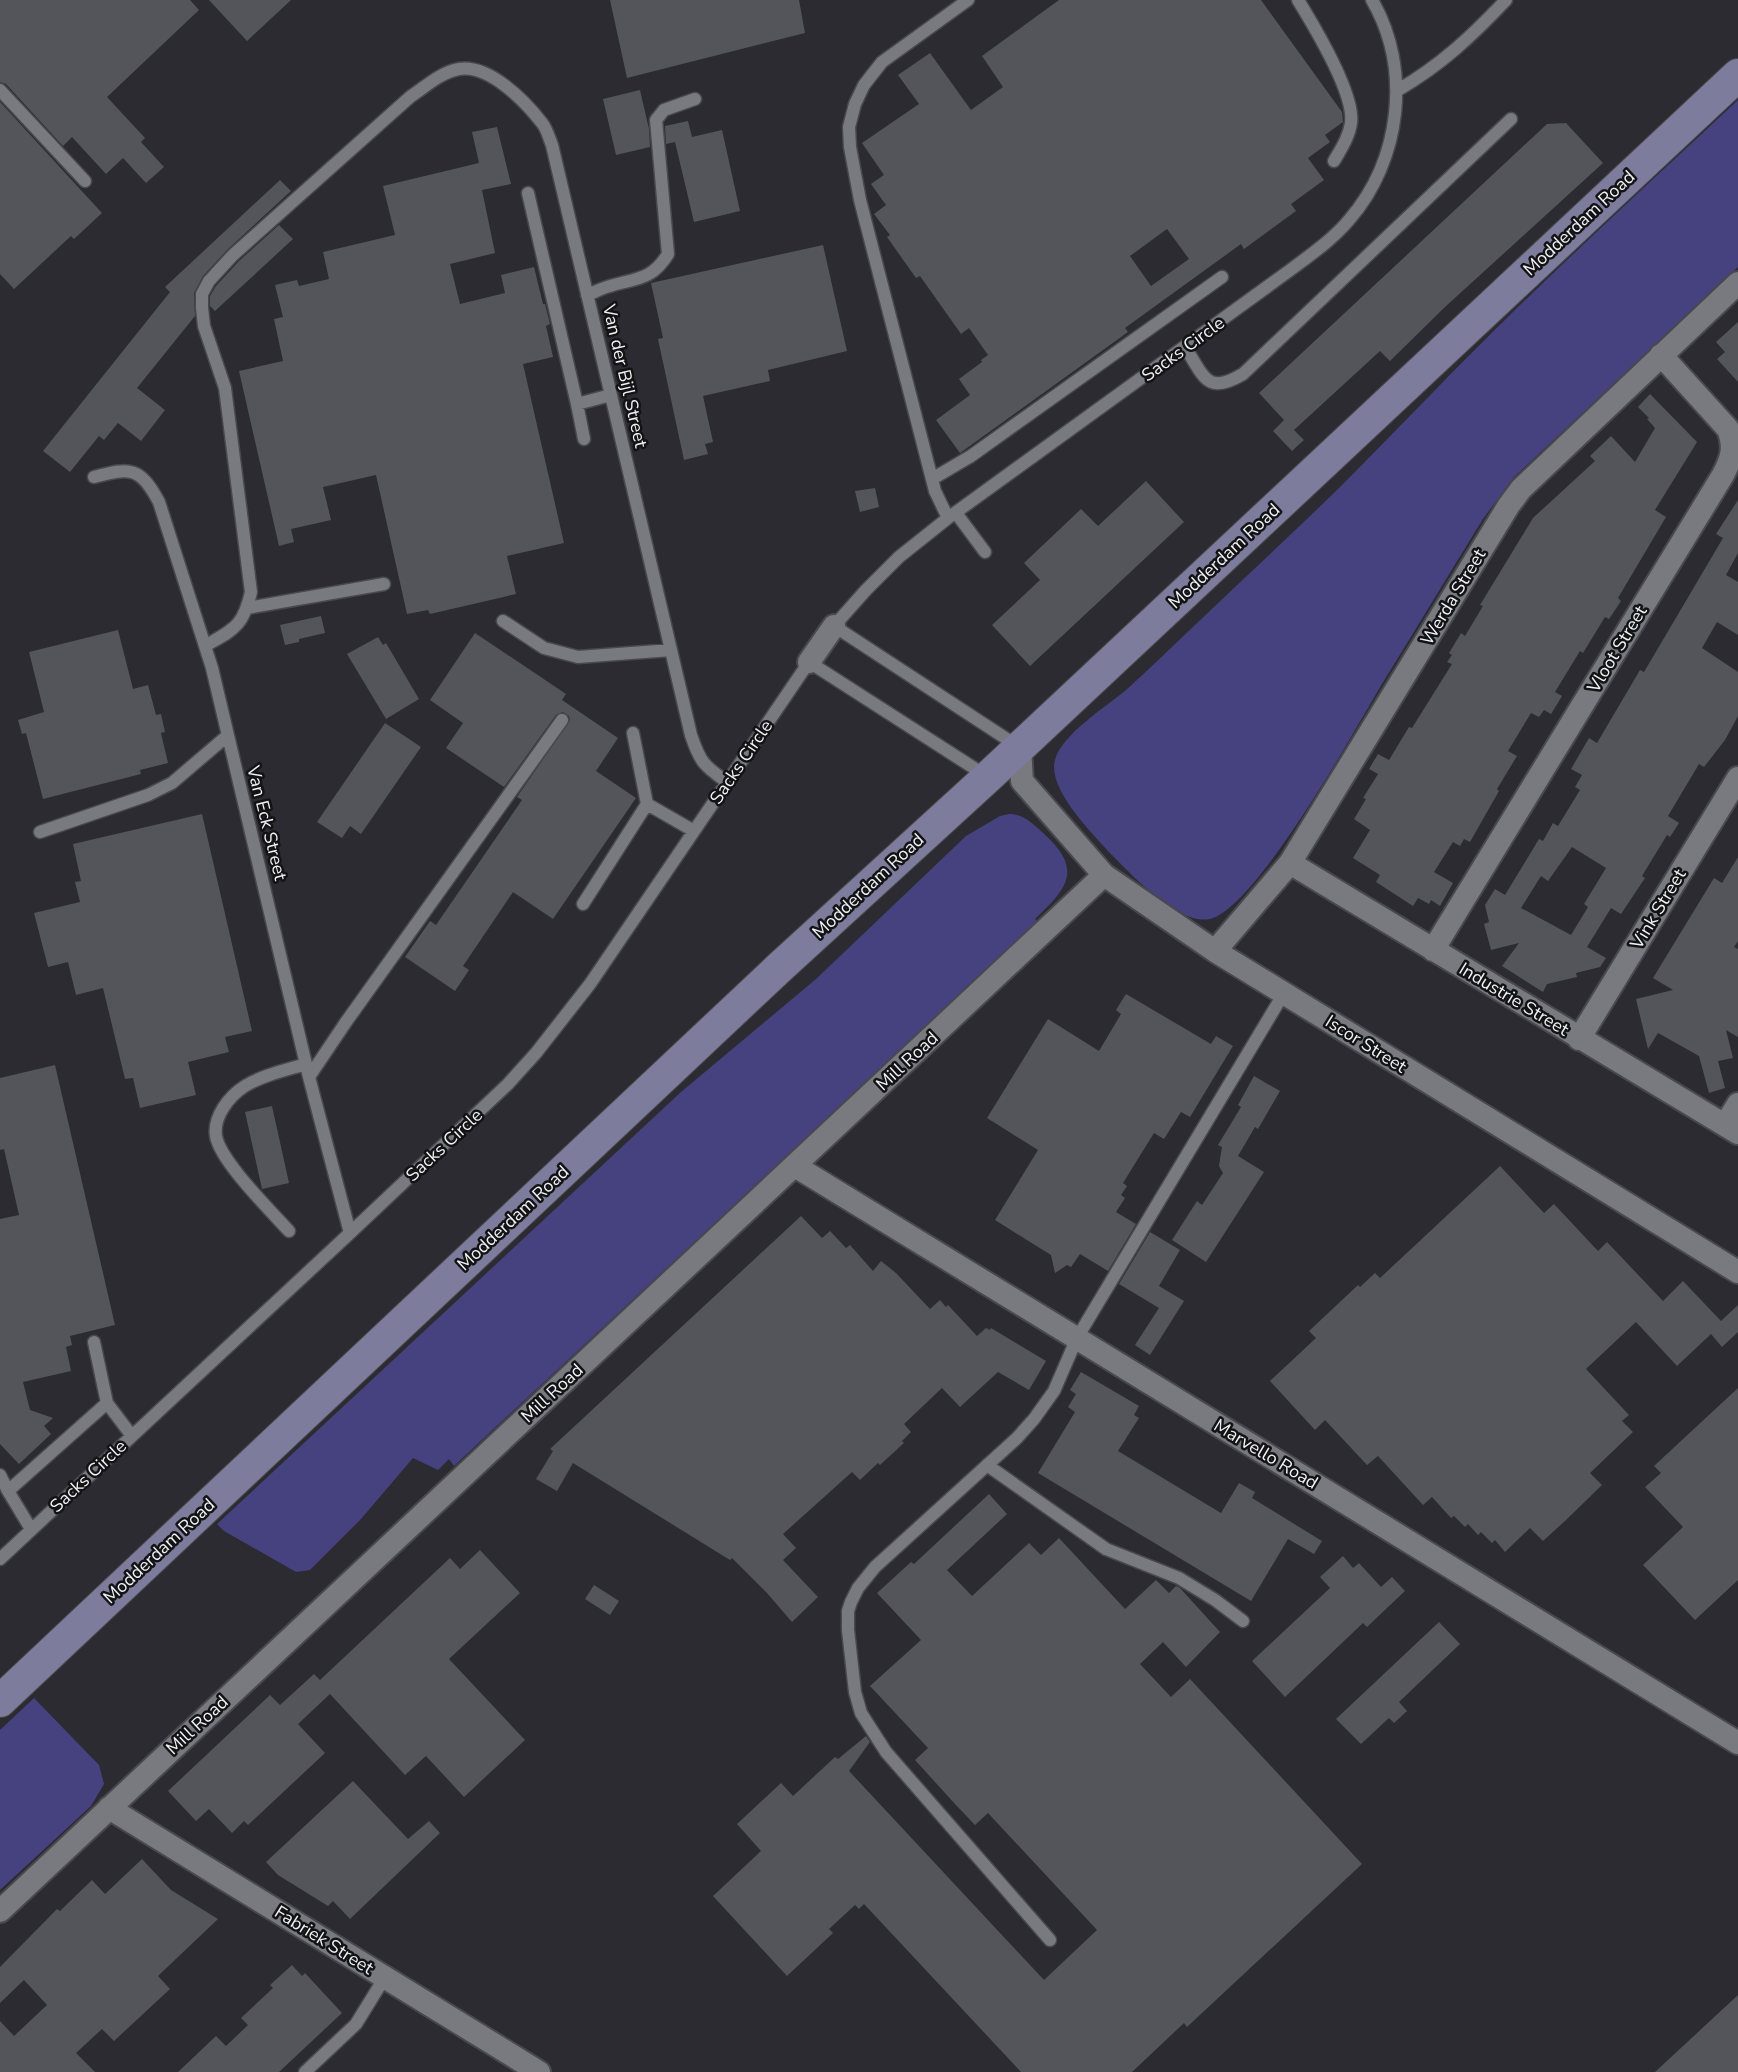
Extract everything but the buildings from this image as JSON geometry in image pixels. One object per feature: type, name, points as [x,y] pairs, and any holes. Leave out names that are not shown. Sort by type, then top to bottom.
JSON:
[{"type":"street","name":"Modderdam Road","points":[[0,1701],[779,968],[988,777],[1738,75]]},
{"type":"street","name":"Werda Street","points":[[1215,951],[1290,863],[1509,505],[1535,475],[1738,283]]},
{"type":"street","name":"Vloot Street","points":[[1433,950],[1732,458],[1733,442],[1728,429],[1661,355]]},
{"type":"street","name":"Sacks Circle","points":[[809,662],[834,626]]},
{"type":"street","points":[[988,777],[1022,781],[1020,747]]},
{"type":"street","name":"Vink Street","points":[[1579,1039],[1738,778]]},
{"type":"street","name":"Iscor Street","points":[[1022,781],[1104,875],[1215,951],[1738,1272]]},
{"type":"street","name":"Industrie Street","points":[[1290,863],[1732,1129]]},
{"type":"street","name":"Mill Road","points":[[0,1911],[1104,875]]},
{"type":"street","points":[[1732,1129],[1738,1104]]},
{"type":"street","name":"Marvello Road","points":[[795,1166],[1738,1743]]},
{"type":"street","name":"Fabriek Street","points":[[109,1808],[539,2072]]},
{"type":"lane","points":[[968,0],[882,63],[864,85],[855,104],[849,127],[850,147],[860,200],[935,491],[952,516],[985,552]]},
{"type":"lane","points":[[1298,0],[1338,74],[1350,111],[1352,121],[1349,134],[1334,161]]},
{"type":"lane","name":"Sacks Circle","points":[[834,626],[899,557],[1327,243],[1350,219],[1370,190],[1384,159],[1392,131],[1398,90],[1388,37],[1372,0]]},
{"type":"lane","points":[[1398,90],[1445,59],[1470,38],[1506,0]]},
{"type":"lane","name":"Van der Bijl Street","points":[[247,608],[251,592],[225,388],[204,326],[202,294],[208,281],[233,255],[410,97],[437,78],[456,69],[472,68],[492,76],[520,98],[544,125],[552,145],[698,756],[708,769],[727,782]]},
{"type":"lane","points":[[0,90],[85,181]]},
{"type":"lane","points":[[587,295],[609,286],[647,277],[661,266],[668,254],[656,120],[664,110],[695,99]]},
{"type":"lane","points":[[1185,347],[1210,383],[1221,385],[1243,374],[1511,119]]},
{"type":"lane","points":[[528,193],[584,439]]},
{"type":"lane","points":[[932,479],[971,456],[1222,277]]},
{"type":"lane","points":[[577,404],[611,395]]},
{"type":"lane","name":"Van Eck Street","points":[[94,477],[118,470],[127,470],[149,484],[159,502],[212,668],[309,1077],[350,1233]]},
{"type":"lane","points":[[205,646],[232,630],[240,622],[247,608],[384,585]]},
{"type":"lane","points":[[503,621],[544,648],[578,657],[671,650]]},
{"type":"lane","points":[[834,626],[1020,747]]},
{"type":"lane","points":[[809,662],[988,777]]},
{"type":"lane","name":"Sacks Circle","points":[[0,1558],[350,1233],[508,1084],[536,1053],[590,984],[809,662]]},
{"type":"lane","points":[[309,1077],[562,720]]},
{"type":"lane","points":[[583,904],[647,804],[633,733]]},
{"type":"lane","points":[[40,832],[148,795],[172,783],[227,736]]},
{"type":"lane","points":[[647,804],[694,831]]},
{"type":"lane","points":[[1050,1940],[886,1752],[861,1713],[855,1692],[848,1611],[858,1588],[875,1567],[1017,1438],[1054,1391],[1077,1338],[1284,993]]},
{"type":"lane","points":[[289,1231],[222,1152],[216,1136],[217,1119],[227,1103],[246,1085],[306,1064]]},
{"type":"lane","points":[[94,1342],[107,1403],[132,1436]]},
{"type":"lane","points":[[8,1491],[107,1403]]},
{"type":"lane","points":[[987,1465],[1106,1549],[1179,1578],[1215,1600],[1243,1621]]},
{"type":"lane","points":[[0,1475],[30,1529]]},
{"type":"lane","points":[[305,2072],[356,2024],[385,1977]]},
{"type":"shaded area","points":[[1738,100],[1738,267],[1514,477],[1483,519],[1303,815],[1278,852],[1252,884],[1229,908],[1210,919],[1197,919],[1169,906],[1108,851],[1072,808],[1057,783],[1054,771],[1059,750],[1075,731],[1126,690],[1340,487],[1517,308]]},
{"type":"shaded area","points":[[1009,814],[1023,817],[1041,831],[1063,856],[1067,866],[1067,876],[1063,886],[1057,897],[1035,919],[1038,922],[454,1466],[449,1459],[438,1470],[413,1458],[361,1519],[310,1570],[296,1572],[224,1531],[217,1524],[681,1092],[816,979],[966,836],[1000,816]]},
{"type":"shaded area","points":[[34,1698],[99,1765],[104,1784],[91,1806],[0,1890],[0,1730]]}]
